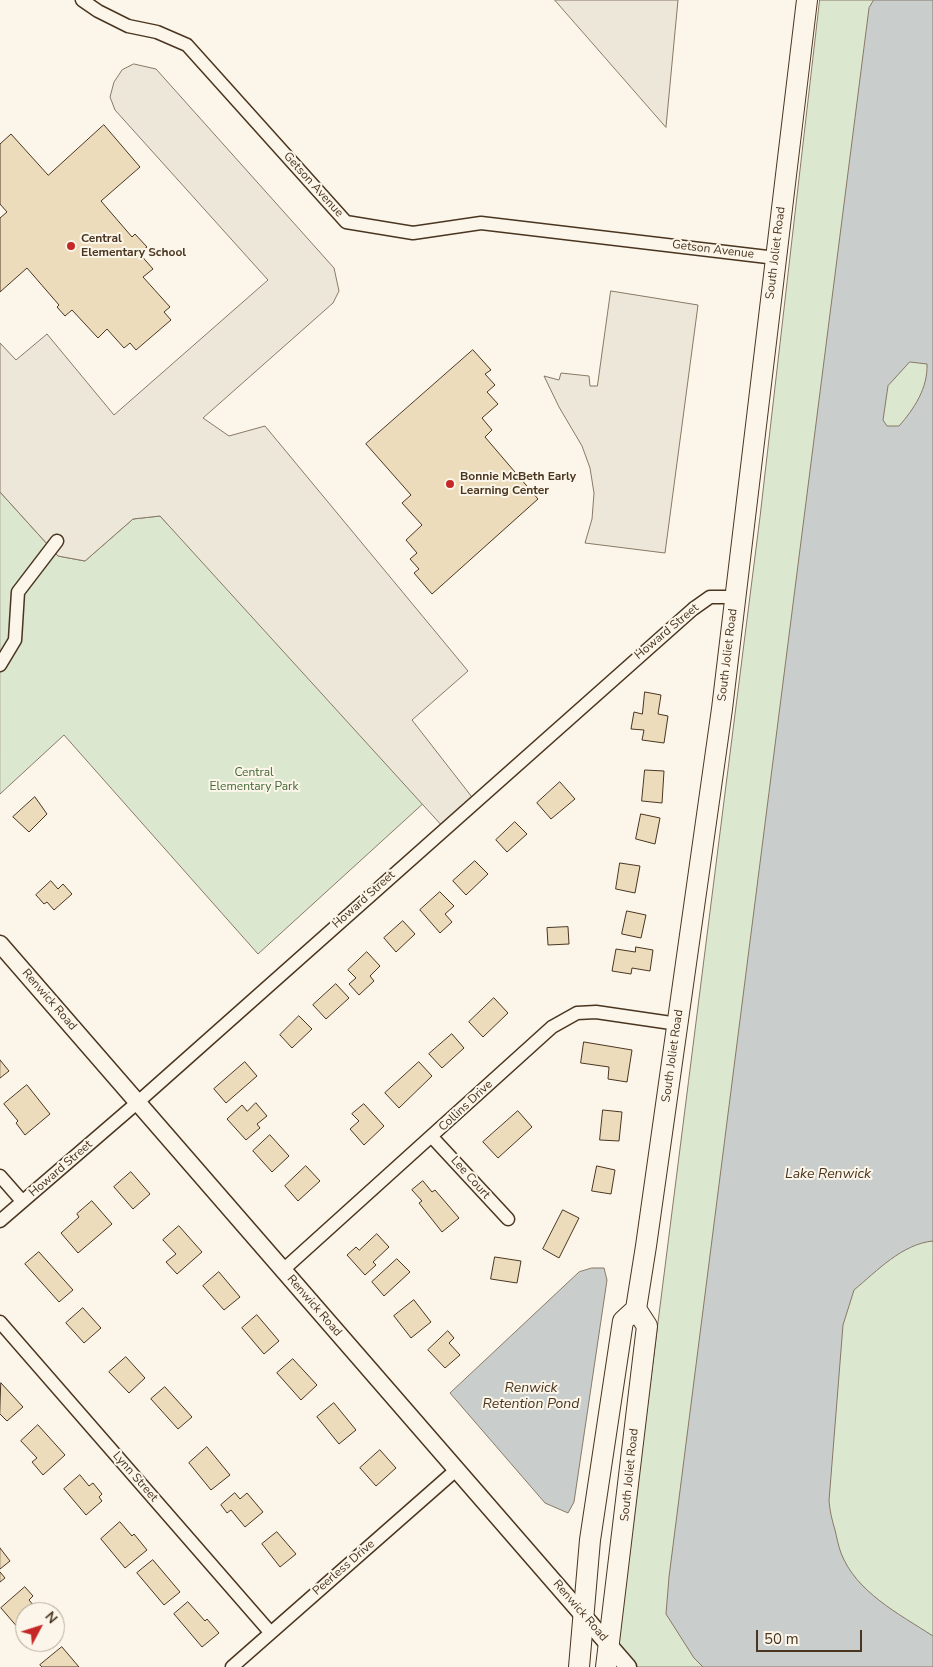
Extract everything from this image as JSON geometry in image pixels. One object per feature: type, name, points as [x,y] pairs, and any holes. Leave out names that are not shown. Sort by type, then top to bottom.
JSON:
[{"type":"main road","name":"South Joliet Road","points":[[579,1667],[590,1540],[623,1321],[636,1309],[678,1024],[735,598],[807,0]]},
{"type":"main road","name":"South Joliet Road","points":[[606,1667],[621,1558],[647,1326],[636,1309]]},
{"type":"street","name":"Getson Avenue","points":[[82,0],[98,11],[128,26],[157,32],[187,45],[346,222],[413,233],[480,223],[776,258]]},
{"type":"street","points":[[0,665],[15,640],[18,592],[57,541]]},
{"type":"street","name":"Howard Street","points":[[0,1221],[138,1102],[693,609],[710,596],[735,598]]},
{"type":"street","name":"Renwick Road","points":[[0,944],[628,1667]]},
{"type":"street","name":"Collins Drive","points":[[283,1270],[432,1137],[552,1026],[577,1014],[596,1012],[621,1014],[678,1024]]},
{"type":"street","name":"Lee Court","points":[[432,1137],[508,1219]]},
{"type":"street","points":[[0,1176],[22,1201]]},
{"type":"street","name":"Lynn Street","points":[[0,1322],[270,1632]]},
{"type":"street","name":"Peerless Drive","points":[[232,1667],[456,1470]]},
{"type":"green space","name":"Lake Renwick","points":[[820,0],[933,0],[933,1667],[636,1667],[617,1646],[760,517]]},
{"type":"green space","name":"Central Elementary Park","points":[[0,492],[58,556],[85,561],[133,519],[160,516],[427,800],[258,954],[64,735],[0,794]]},
{"type":"shaded area","points":[[555,0],[678,0],[666,127]]},
{"type":"shaded area","points":[[134,64],[156,69],[334,268],[339,291],[333,303],[203,418],[229,436],[265,426],[468,671],[412,720],[475,801],[444,828],[160,516],[133,519],[85,561],[58,556],[0,492],[0,343],[16,360],[47,334],[114,415],[268,280],[115,110],[110,97],[114,82],[122,70]]},
{"type":"shaded area","points":[[611,291],[698,305],[665,553],[585,543],[592,519],[594,493],[590,468],[582,446],[559,407],[544,376],[559,380],[561,373],[589,376],[590,386],[597,386]]},
{"type":"water","name":"Lake Renwick","points":[[874,0],[933,0],[933,1241],[911,1247],[900,1253],[854,1290],[843,1325],[829,1501],[839,1547],[848,1567],[868,1591],[880,1601],[933,1636],[933,1667],[703,1667],[694,1658],[666,1614],[669,1577],[869,8]],"holes":[[[910,362],[927,364],[923,390],[910,413],[899,426],[887,426],[883,420],[888,386]]]},
{"type":"water","name":"Renwick Retention Pond","points":[[592,1268],[604,1268],[607,1280],[574,1502],[568,1513],[545,1503],[450,1393],[579,1272]]},
{"type":"building","name":"Central Elementary School","points":[[104,125],[140,167],[101,201],[132,237],[135,234],[147,247],[139,253],[153,269],[143,277],[170,307],[164,312],[171,320],[136,350],[130,343],[124,348],[107,329],[98,338],[72,310],[65,316],[57,307],[59,305],[27,268],[0,292],[0,218],[7,212],[0,204],[0,144],[11,134],[48,175]]},
{"type":"building","name":"Bonnie McBeth Early Learning Center","points":[[473,350],[491,370],[485,374],[495,385],[487,392],[498,404],[482,418],[492,430],[485,437],[538,499],[432,594],[414,573],[419,569],[410,559],[417,553],[406,540],[422,525],[402,503],[411,495],[366,444]]},
{"type":"building","points":[[645,692],[661,695],[658,714],[668,716],[664,743],[642,740],[644,730],[631,729],[634,712],[642,714]]},
{"type":"building","points":[[645,770],[664,771],[662,803],[642,801]]},
{"type":"building","points":[[560,782],[575,799],[551,819],[537,803]]},
{"type":"building","points":[[35,797],[47,814],[29,832],[13,817]]},
{"type":"building","points":[[641,814],[660,818],[655,844],[636,839]]},
{"type":"building","points":[[515,822],[527,834],[507,852],[496,840]]},
{"type":"building","points":[[475,861],[488,874],[466,895],[453,881]]},
{"type":"building","points":[[620,863],[640,866],[635,893],[616,889]]},
{"type":"building","points":[[51,881],[58,889],[63,884],[72,894],[54,910],[47,902],[44,904],[36,895]]},
{"type":"building","points":[[440,892],[454,906],[445,914],[452,922],[440,933],[420,910]]},
{"type":"building","points":[[627,911],[646,915],[641,938],[622,934]]},
{"type":"building","points":[[403,921],[415,934],[396,952],[384,938]]},
{"type":"building","points":[[568,927],[569,944],[548,945],[547,928]]},
{"type":"building","points":[[636,947],[653,950],[650,971],[632,968],[631,974],[612,971],[616,949],[635,952]]},
{"type":"building","points":[[367,952],[380,966],[370,976],[374,981],[359,995],[349,984],[356,978],[348,970]]},
{"type":"building","points":[[336,984],[349,998],[326,1019],[313,1005]]},
{"type":"building","points":[[494,998],[508,1013],[483,1037],[469,1022]]},
{"type":"building","points":[[299,1016],[312,1029],[292,1048],[280,1035]]},
{"type":"building","points":[[452,1034],[464,1048],[442,1068],[429,1054]]},
{"type":"building","points":[[584,1042],[632,1050],[627,1082],[608,1079],[609,1067],[581,1063]]},
{"type":"building","points":[[0,1060],[9,1071],[0,1078]]},
{"type":"building","points":[[245,1062],[257,1076],[226,1103],[214,1089]]},
{"type":"building","points":[[419,1062],[432,1076],[399,1108],[385,1093]]},
{"type":"building","points":[[27,1085],[50,1114],[25,1135],[16,1123],[18,1121],[4,1104]]},
{"type":"building","points":[[256,1103],[267,1116],[257,1124],[260,1128],[246,1140],[227,1119],[242,1105],[247,1111]]},
{"type":"building","points":[[364,1104],[384,1126],[364,1145],[350,1129],[359,1121],[352,1114]]},
{"type":"building","points":[[603,1110],[622,1112],[619,1141],[600,1140]]},
{"type":"building","points":[[518,1111],[532,1127],[498,1158],[483,1142]]},
{"type":"building","points":[[270,1135],[289,1156],[272,1172],[253,1151]]},
{"type":"building","points":[[306,1166],[320,1181],[298,1201],[285,1186]]},
{"type":"building","points":[[597,1166],[615,1170],[611,1194],[592,1191]]},
{"type":"building","points":[[131,1172],[150,1194],[133,1209],[114,1187]]},
{"type":"building","points":[[423,1181],[432,1192],[435,1190],[459,1218],[442,1232],[419,1203],[422,1201],[412,1190]]},
{"type":"building","points":[[92,1201],[112,1224],[78,1253],[61,1233],[79,1217],[77,1214]]},
{"type":"building","points":[[563,1210],[579,1218],[559,1258],[543,1249]]},
{"type":"building","points":[[179,1226],[202,1252],[177,1274],[166,1262],[176,1254],[163,1240]]},
{"type":"building","points":[[377,1234],[389,1247],[373,1262],[376,1265],[365,1275],[347,1255],[356,1247],[359,1250]]},
{"type":"building","points":[[39,1252],[73,1290],[59,1302],[25,1264]]},
{"type":"building","points":[[495,1257],[521,1261],[517,1283],[491,1279]]},
{"type":"building","points":[[397,1259],[410,1272],[384,1296],[372,1282]]},
{"type":"building","points":[[219,1272],[240,1297],[224,1310],[203,1286]]},
{"type":"building","points":[[414,1300],[431,1322],[411,1338],[394,1316]]},
{"type":"building","points":[[83,1308],[101,1328],[84,1343],[66,1323]]},
{"type":"building","points":[[257,1315],[279,1341],[264,1354],[242,1328]]},
{"type":"building","points":[[448,1331],[454,1338],[449,1343],[460,1355],[445,1368],[428,1350]]},
{"type":"building","points":[[126,1357],[145,1378],[129,1393],[109,1372]]},
{"type":"building","points":[[293,1359],[317,1385],[301,1400],[277,1373]]},
{"type":"building","points":[[1,1383],[23,1407],[7,1421],[0,1414]]},
{"type":"building","points":[[165,1387],[192,1417],[178,1429],[151,1399]]},
{"type":"building","points":[[334,1403],[356,1430],[339,1444],[317,1417]]},
{"type":"building","points":[[38,1425],[65,1455],[43,1475],[32,1462],[37,1458],[21,1441]]},
{"type":"building","points":[[207,1447],[230,1475],[211,1490],[189,1463]]},
{"type":"building","points":[[380,1450],[396,1468],[376,1486],[360,1468]]},
{"type":"building","points":[[80,1475],[89,1486],[93,1483],[102,1494],[99,1497],[102,1501],[86,1515],[64,1489]]},
{"type":"building","points":[[235,1493],[240,1499],[247,1493],[263,1512],[245,1527],[231,1510],[227,1513],[221,1505]]},
{"type":"building","points":[[120,1522],[132,1536],[134,1534],[147,1550],[125,1568],[101,1539]]},
{"type":"building","points":[[277,1532],[296,1554],[280,1567],[262,1544]]},
{"type":"building","points":[[0,1548],[10,1561],[0,1569]]},
{"type":"building","points":[[153,1560],[180,1592],[164,1605],[137,1573]]},
{"type":"building","points":[[0,1572],[5,1578],[0,1582]]},
{"type":"building","points":[[25,1587],[33,1596],[29,1600],[31,1602],[15,1602],[15,1624],[1,1608]]},
{"type":"building","points":[[188,1602],[219,1633],[202,1647],[174,1614]]},
{"type":"building","points":[[65,1651],[79,1667],[42,1667],[40,1665],[56,1652]]},
{"type":"place","name":"Central Elementary School","points":[[71,246]]},
{"type":"place","name":"Bonnie McBeth Early Learning Center","points":[[450,484]]}]
